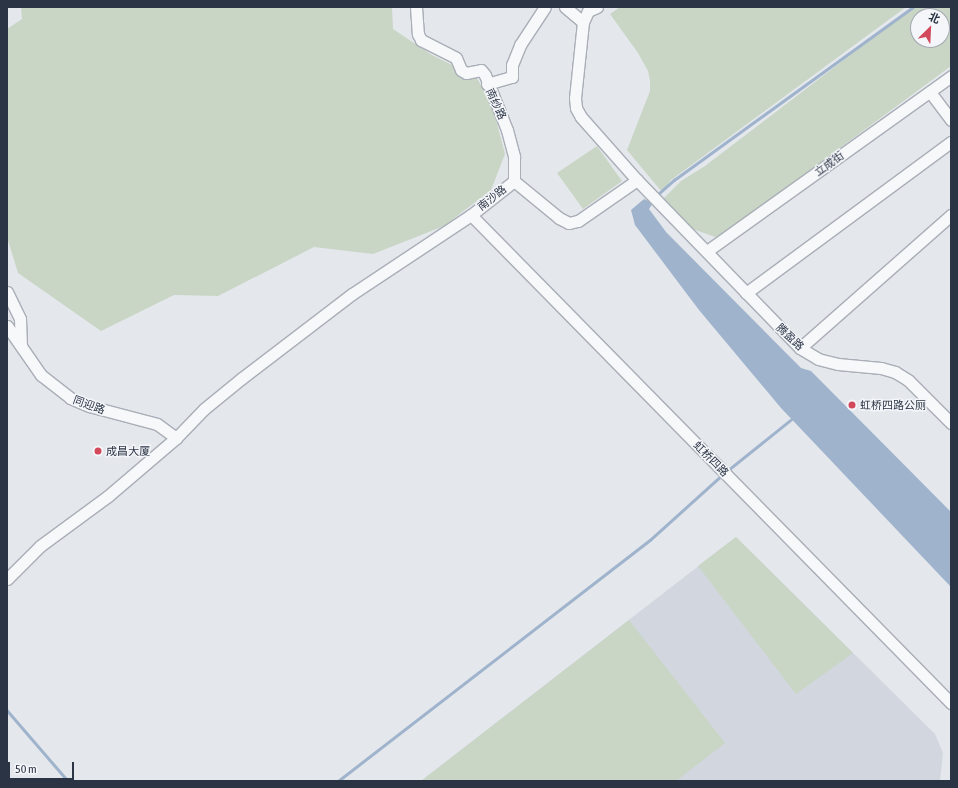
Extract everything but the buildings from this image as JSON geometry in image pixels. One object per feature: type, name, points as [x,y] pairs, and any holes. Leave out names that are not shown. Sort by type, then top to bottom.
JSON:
[{"type":"street","name":"南纱路","points":[[514,181],[514,157],[507,130],[487,84],[512,77],[512,66],[520,45],[545,7]]},
{"type":"street","points":[[565,7],[583,22]]},
{"type":"street","points":[[418,8],[418,34],[421,40],[456,58],[461,70],[466,72],[480,70],[487,84]]},
{"type":"street","name":"腾盈路","points":[[590,8],[583,22],[576,108],[637,180],[800,348],[818,359],[838,364],[881,368],[895,372],[908,380],[951,423]]},
{"type":"street","name":"立成街","points":[[707,251],[951,76]]},
{"type":"street","points":[[930,92],[951,120]]},
{"type":"street","points":[[746,293],[951,142]]},
{"type":"street","points":[[514,181],[559,218],[569,223],[578,222],[637,180]]},
{"type":"street","name":"南沙路","points":[[7,579],[40,546],[108,496],[176,438],[204,409],[327,313],[470,215],[514,181]]},
{"type":"street","name":"虹桥四路","points":[[470,215],[737,484],[951,703]]},
{"type":"street","points":[[800,348],[951,215]]},
{"type":"street","points":[[7,292],[20,319],[20,344]]},
{"type":"street","name":"同迎路","points":[[7,326],[41,375],[70,398],[89,406],[157,424],[176,438]]},
{"type":"shaded area","points":[[736,537],[935,734],[943,753],[940,781],[421,781]]},
{"type":"green space","points":[[21,7],[392,7],[393,29],[432,55],[476,77],[491,101],[505,154],[491,190],[444,226],[373,254],[314,247],[218,296],[174,295],[101,331],[18,273],[7,237],[7,29],[22,19]]},
{"type":"green space","points":[[620,7],[906,7],[671,180],[662,192],[627,150],[650,91],[650,81],[648,71],[638,53],[610,14]]},
{"type":"green space","points":[[951,7],[951,66],[718,238],[690,228],[662,200],[681,181],[705,166],[910,9],[910,48],[950,48],[950,8],[912,8]]},
{"type":"green space","points":[[597,146],[622,181],[583,209],[557,173]]},
{"type":"green space","points":[[736,537],[853,653],[796,694],[698,566]]},
{"type":"green space","points":[[629,620],[725,743],[676,781],[421,781]]},
{"type":"water","points":[[644,199],[653,203],[649,209],[666,232],[801,368],[811,371],[951,512],[951,587],[781,408],[699,310],[635,225],[631,210]]},
{"type":"waterway","points":[[656,196],[674,180],[913,7]]},
{"type":"waterway","points":[[727,471],[793,418]]},
{"type":"waterway","points":[[338,781],[650,540],[722,475]]},
{"type":"waterway","points":[[7,710],[68,781]]},
{"type":"place","name":"虹桥四路公厕","points":[[852,405]]},
{"type":"place","name":"成昌大厦","points":[[98,451]]}]
